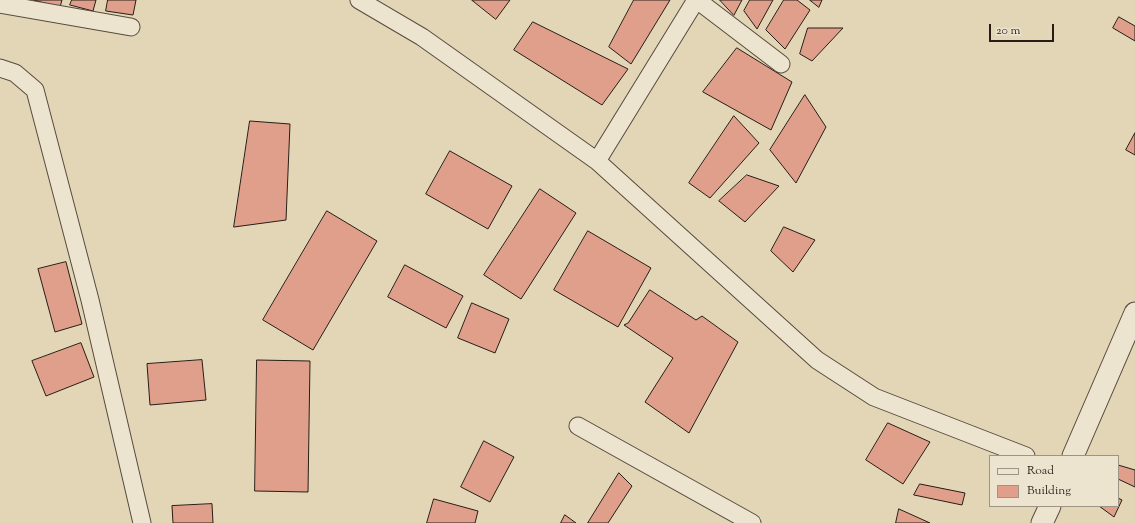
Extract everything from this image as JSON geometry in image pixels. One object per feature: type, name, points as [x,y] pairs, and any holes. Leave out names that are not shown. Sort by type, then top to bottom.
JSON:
[{"type":"street","points":[[359,0],[422,37],[597,161],[817,360],[874,397],[1023,455]]},
{"type":"street","points":[[597,161],[697,0],[781,64]]},
{"type":"street","points":[[0,4],[131,27]]},
{"type":"street","points":[[0,68],[15,73],[35,90],[90,300],[142,523]]},
{"type":"street","points":[[1072,455],[1135,314]]},
{"type":"street","points":[[578,426],[752,523]]},
{"type":"street","points":[[1042,523],[1050,507]]},
{"type":"building","points":[[34,0],[62,0],[60,7]]},
{"type":"building","points":[[72,0],[96,0],[93,11],[70,5]]},
{"type":"building","points":[[108,0],[136,0],[133,15],[106,11]]},
{"type":"building","points":[[472,0],[510,0],[496,19]]},
{"type":"building","points":[[634,0],[670,0],[631,64],[609,47]]},
{"type":"building","points":[[720,0],[742,0],[734,15]]},
{"type":"building","points":[[750,0],[773,0],[757,29],[744,11]]},
{"type":"building","points":[[784,0],[797,0],[810,10],[785,49],[766,30]]},
{"type":"building","points":[[810,0],[822,0],[819,7]]},
{"type":"building","points":[[1119,17],[1135,26],[1135,41],[1113,28]]},
{"type":"building","points":[[533,22],[628,69],[602,105],[514,50]]},
{"type":"building","points":[[808,28],[843,28],[812,61],[800,54]]},
{"type":"building","points":[[737,48],[792,82],[771,130],[703,92]]},
{"type":"building","points":[[805,95],[826,127],[796,183],[770,150]]},
{"type":"building","points":[[734,116],[759,143],[710,198],[689,183]]},
{"type":"building","points":[[250,121],[290,124],[286,220],[234,227]]},
{"type":"building","points":[[1135,133],[1135,155],[1126,150]]},
{"type":"building","points":[[450,151],[512,186],[488,229],[426,194]]},
{"type":"building","points":[[747,175],[779,186],[745,222],[719,201]]},
{"type":"building","points":[[540,189],[576,213],[521,299],[484,275]]},
{"type":"building","points":[[327,211],[377,241],[313,350],[263,320]]},
{"type":"building","points":[[784,227],[815,240],[793,272],[771,251]]},
{"type":"building","points":[[588,231],[651,268],[618,327],[554,290]]},
{"type":"building","points":[[66,262],[82,324],[55,332],[38,269]]},
{"type":"building","points":[[405,265],[463,296],[446,328],[388,297]]},
{"type":"building","points":[[650,290],[696,320],[702,316],[738,342],[689,433],[645,402],[673,358],[624,325],[628,323]]},
{"type":"building","points":[[472,303],[509,319],[495,353],[458,338]]},
{"type":"building","points":[[81,343],[94,377],[46,396],[32,361]]},
{"type":"building","points":[[202,360],[206,400],[150,405],[147,364]]},
{"type":"building","points":[[257,360],[310,361],[308,492],[255,491]]},
{"type":"building","points":[[888,423],[930,442],[903,484],[866,460]]},
{"type":"building","points":[[484,441],[514,457],[490,502],[461,487]]},
{"type":"building","points":[[1119,465],[1135,470],[1135,487],[1119,479]]},
{"type":"building","points":[[619,473],[632,486],[608,523],[588,523]]},
{"type":"building","points":[[920,484],[965,493],[962,505],[914,495]]},
{"type":"building","points":[[1119,498],[1122,500],[1119,506]]},
{"type":"building","points":[[434,499],[478,511],[475,523],[427,523]]},
{"type":"building","points":[[212,504],[213,523],[173,523],[172,506]]},
{"type":"building","points":[[1100,507],[1119,507],[1114,517]]},
{"type":"building","points":[[899,509],[930,523],[896,523]]},
{"type":"building","points":[[565,515],[576,523],[561,523]]}]
